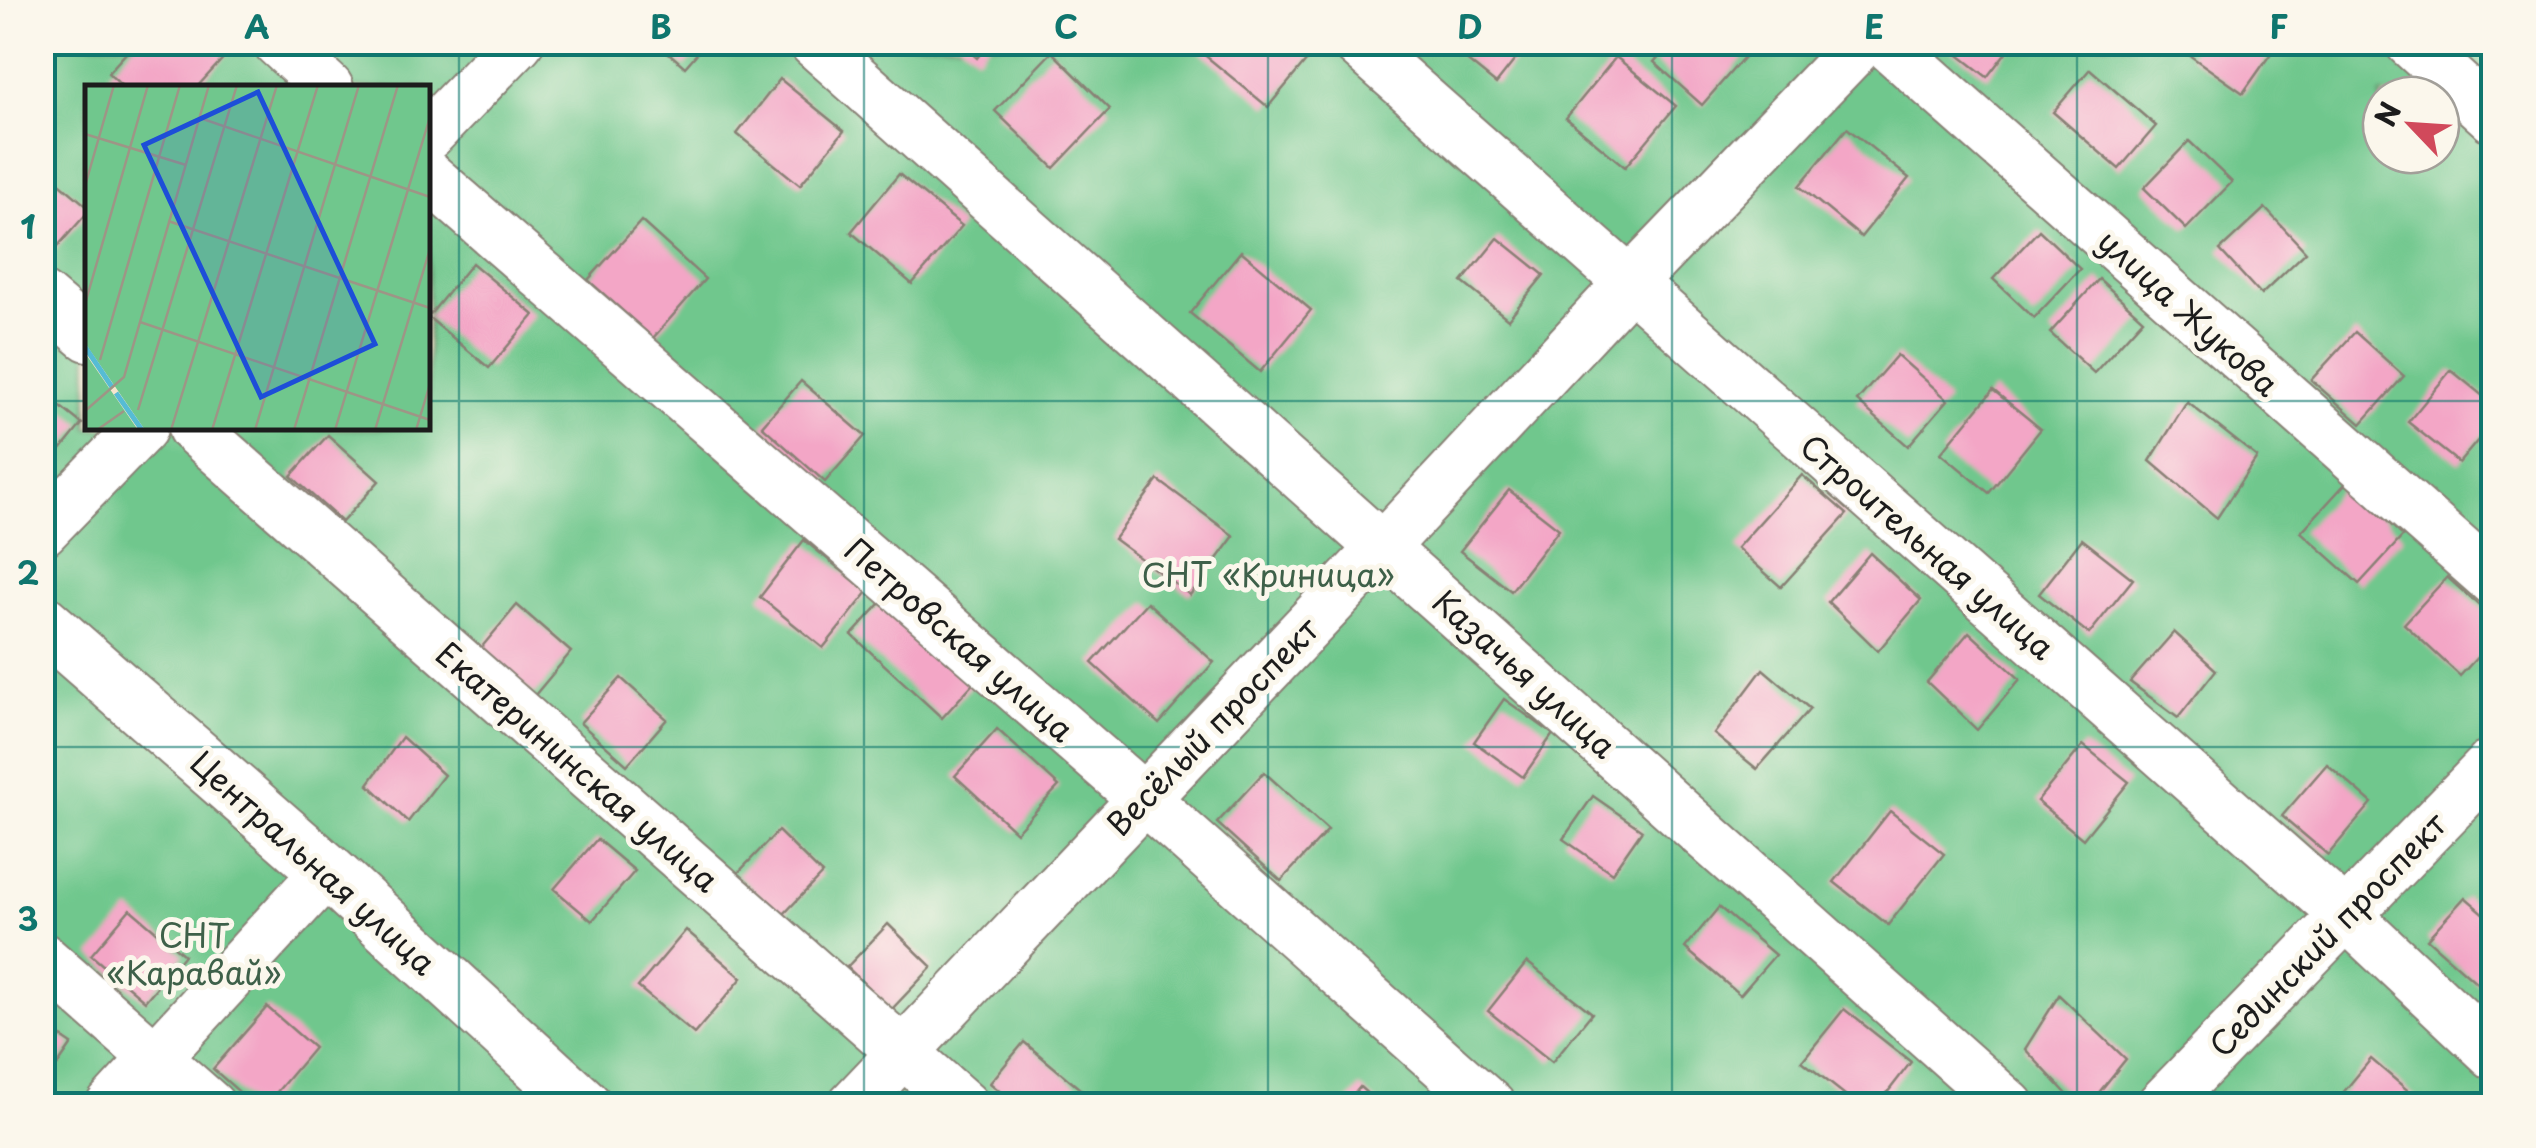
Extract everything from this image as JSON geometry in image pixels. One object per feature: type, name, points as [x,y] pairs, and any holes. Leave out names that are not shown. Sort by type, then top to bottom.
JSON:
[{"type":"street","points":[[278,42],[325,85]]},
{"type":"street","points":[[430,133],[518,42]]},
{"type":"street","name":"Казачья улица","points":[[814,42],[2010,1106]]},
{"type":"street","name":"Строительная улица","points":[[1357,42],[2346,915],[2494,1054]]},
{"type":"street","name":"Весёлый проспект","points":[[852,1106],[1862,42]]},
{"type":"street","name":"улица Жукова","points":[[1885,42],[2494,582]]},
{"type":"street","points":[[2410,42],[2494,118]]},
{"type":"street","name":"Петровская улица","points":[[430,178],[1143,798],[1490,1106]]},
{"type":"street","points":[[42,297],[85,333]]},
{"type":"street","points":[[42,531],[140,430]]},
{"type":"street","name":"Екатерининская улица","points":[[195,430],[964,1106]]},
{"type":"street","name":"Центральная улица","points":[[42,622],[326,870],[584,1106]]},
{"type":"street","name":"Сединский проспект","points":[[2161,1106],[2494,762]]},
{"type":"street","points":[[111,1106],[326,870]]},
{"type":"street","points":[[42,958],[210,1106]]},
{"type":"green space","name":"СНТ «Криница»","points":[[42,43],[2493,43],[2493,1105],[43,1105]]},
{"type":"building","points":[[136,42],[217,42],[228,53],[199,85],[121,85],[108,73]]},
{"type":"building","points":[[656,42],[707,42],[685,67]]},
{"type":"building","points":[[959,42],[990,42],[977,58]]},
{"type":"building","points":[[1200,42],[1298,42],[1312,54],[1268,107],[1196,48]]},
{"type":"building","points":[[1444,42],[1529,42],[1496,84]]},
{"type":"building","points":[[1672,42],[1728,42],[1744,57],[1702,105],[1654,62]]},
{"type":"building","points":[[1942,42],[2014,42],[1987,77]]},
{"type":"building","points":[[2198,42],[2279,42],[2243,93],[2189,55]]},
{"type":"building","points":[[1052,52],[1110,109],[1054,168],[995,111]]},
{"type":"building","points":[[1616,57],[1676,106],[1625,167],[1566,118]]},
{"type":"building","points":[[2090,69],[2156,126],[2119,169],[2053,112]]},
{"type":"building","points":[[780,79],[844,131],[800,185],[737,134]]},
{"type":"building","points":[[1847,128],[1909,178],[1861,237],[1799,186]]},
{"type":"building","points":[[2189,141],[2232,182],[2186,229],[2144,188]]},
{"type":"building","points":[[42,168],[85,204],[85,215],[49,256],[42,250]]},
{"type":"building","points":[[899,174],[962,226],[912,284],[851,232]]},
{"type":"building","points":[[2265,208],[2306,252],[2261,295],[2220,250]]},
{"type":"building","points":[[641,221],[705,279],[653,338],[588,280]]},
{"type":"building","points":[[2039,230],[2080,269],[2034,318],[1993,279]]},
{"type":"building","points":[[1498,238],[1544,275],[1508,319],[1462,282]]},
{"type":"building","points":[[1241,251],[1311,310],[1260,372],[1190,313]]},
{"type":"building","points":[[472,263],[534,315],[489,368],[430,319]]},
{"type":"building","points":[[2099,279],[2143,319],[2094,373],[2050,333]]},
{"type":"building","points":[[2355,332],[2404,376],[2361,424],[2311,380]]},
{"type":"building","points":[[1897,355],[1948,400],[1908,446],[1857,401]]},
{"type":"building","points":[[2451,370],[2494,405],[2494,421],[2459,463],[2408,422]]},
{"type":"building","points":[[801,381],[865,436],[825,482],[762,426]]},
{"type":"building","points":[[1993,390],[2041,429],[1989,493],[1941,453]]},
{"type":"building","points":[[42,392],[82,424],[42,473]]},
{"type":"building","points":[[2187,402],[2257,457],[2217,518],[2150,461]]},
{"type":"building","points":[[328,435],[379,481],[342,522],[291,476]]},
{"type":"building","points":[[1802,475],[1847,514],[1781,587],[1737,548]]},
{"type":"building","points":[[1158,480],[1234,536],[1190,595],[1114,539]]},
{"type":"building","points":[[2346,483],[2403,536],[2359,584],[2301,532]]},
{"type":"building","points":[[1509,490],[1559,529],[1511,591],[1460,551]]},
{"type":"building","points":[[2082,539],[2133,579],[2089,634],[2039,594]]},
{"type":"building","points":[[804,540],[868,592],[823,648],[760,597]]},
{"type":"building","points":[[1870,553],[1921,600],[1878,651],[1828,602]]},
{"type":"building","points":[[2447,577],[2494,619],[2494,639],[2460,676],[2404,624]]},
{"type":"building","points":[[888,595],[978,678],[942,718],[852,635]]},
{"type":"building","points":[[1147,602],[1214,662],[1159,724],[1092,663]]},
{"type":"building","points":[[517,605],[571,652],[535,695],[480,649]]},
{"type":"building","points":[[1969,632],[2020,679],[1977,730],[1927,682]]},
{"type":"building","points":[[2174,632],[2216,670],[2178,718],[2130,682]]},
{"type":"building","points":[[1763,669],[1810,709],[1757,769],[1714,734]]},
{"type":"building","points":[[621,678],[667,719],[627,765],[580,723]]},
{"type":"building","points":[[1504,699],[1553,734],[1523,777],[1474,742]]},
{"type":"building","points":[[997,729],[1059,786],[1016,832],[955,776]]},
{"type":"building","points":[[402,737],[444,775],[408,822],[368,784]]},
{"type":"building","points":[[2083,745],[2129,782],[2083,839],[2037,801]]},
{"type":"building","points":[[2327,764],[2372,803],[2328,855],[2282,816]]},
{"type":"building","points":[[1264,772],[1328,830],[1281,881],[1217,823]]},
{"type":"building","points":[[1593,796],[1642,830],[1612,873],[1563,839]]},
{"type":"building","points":[[1890,811],[1944,854],[1888,925],[1834,882]]},
{"type":"building","points":[[778,831],[822,874],[781,917],[737,874]]},
{"type":"building","points":[[597,839],[635,871],[592,921],[554,889]]},
{"type":"building","points":[[2465,897],[2494,922],[2494,966],[2478,984],[2427,939]]},
{"type":"building","points":[[1719,907],[1775,955],[1740,995],[1685,948]]},
{"type":"building","points":[[130,909],[184,955],[145,1001],[91,955]]},
{"type":"building","points":[[888,924],[932,967],[891,1010],[847,967]]},
{"type":"building","points":[[686,930],[742,978],[694,1034],[638,987]]},
{"type":"building","points":[[1527,962],[1592,1013],[1552,1062],[1488,1011]]},
{"type":"building","points":[[2059,995],[2126,1059],[2088,1106],[2078,1106],[2025,1049]]},
{"type":"building","points":[[267,1007],[314,1048],[265,1106],[255,1106],[213,1069]]},
{"type":"building","points":[[1844,1009],[1911,1062],[1877,1106],[1859,1106],[1802,1061]]},
{"type":"building","points":[[42,1024],[72,1044],[42,1088]]},
{"type":"building","points":[[1024,1042],[1086,1094],[1076,1106],[1017,1106],[990,1083]]},
{"type":"building","points":[[2371,1059],[2426,1106],[2332,1106]]},
{"type":"building","points":[[1360,1087],[1381,1106],[1344,1106]]},
{"type":"park label","name":"СНТ «Каравай»","points":[[194,954]]}]
